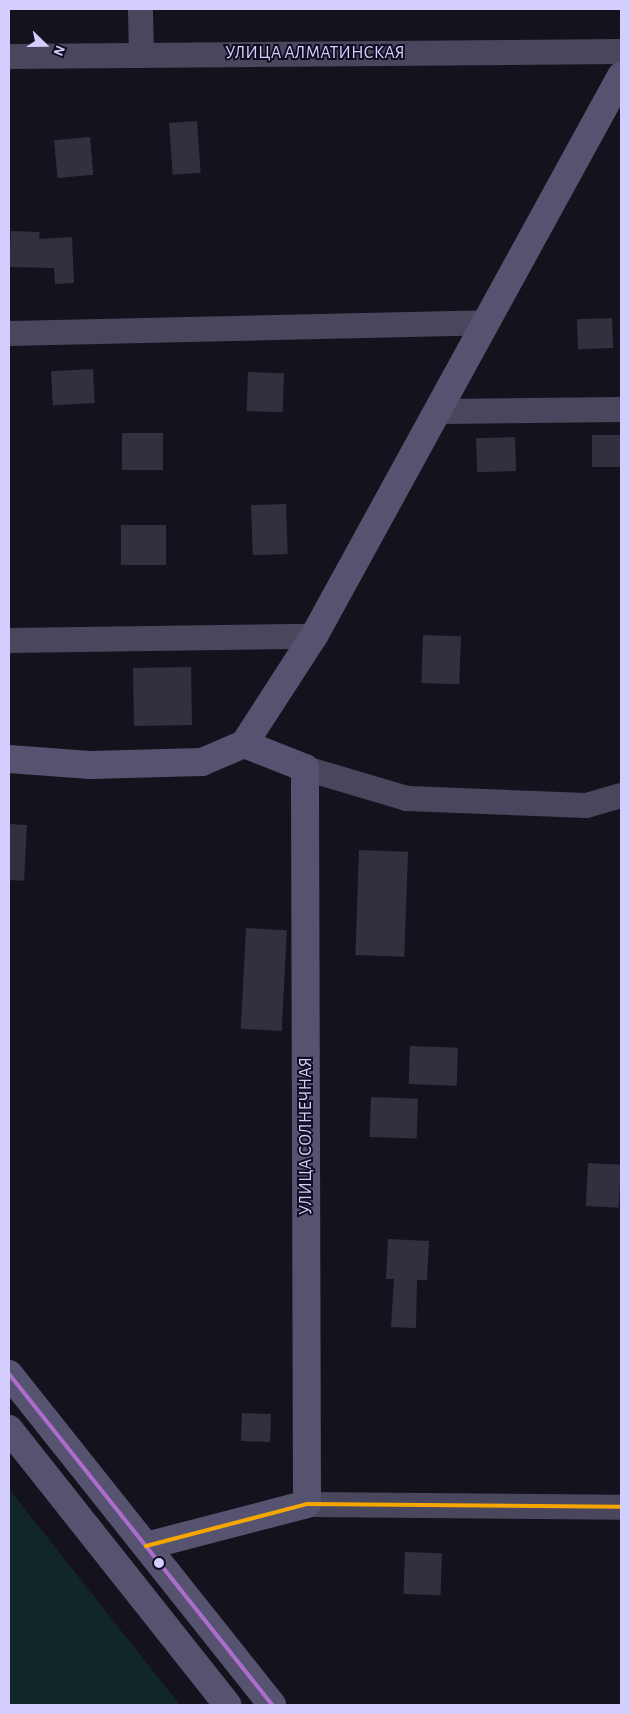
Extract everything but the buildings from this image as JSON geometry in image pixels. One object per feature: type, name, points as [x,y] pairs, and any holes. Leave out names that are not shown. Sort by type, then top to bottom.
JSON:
[{"type":"street","points":[[140,9],[141,55]]},
{"type":"street","name":"УЛИЦА АЛМАТИНСКАЯ","points":[[9,56],[621,51]]},
{"type":"street","points":[[9,759],[90,765],[202,762],[244,744],[314,636],[440,411],[486,322],[621,76]]},
{"type":"street","points":[[9,332],[486,322]]},
{"type":"street","points":[[440,411],[621,409]]},
{"type":"street","points":[[9,640],[314,636]]},
{"type":"street","points":[[244,744],[305,768],[406,798],[586,805],[621,795]]},
{"type":"street","name":"УЛИЦА СОЛНЕЧНАЯ","points":[[305,768],[308,1504]]},
{"type":"street","points":[[9,1374],[272,1705]]},
{"type":"street","points":[[9,1429],[228,1705]]},
{"type":"street","points":[[146,1546],[308,1504],[621,1507]]},
{"type":"green space","points":[[9,1489],[180,1705],[9,1705]]},
{"type":"transit line","points":[[9,1374],[272,1705]]},
{"type":"transit line","points":[[146,1546],[307,1504],[621,1507]]}]
